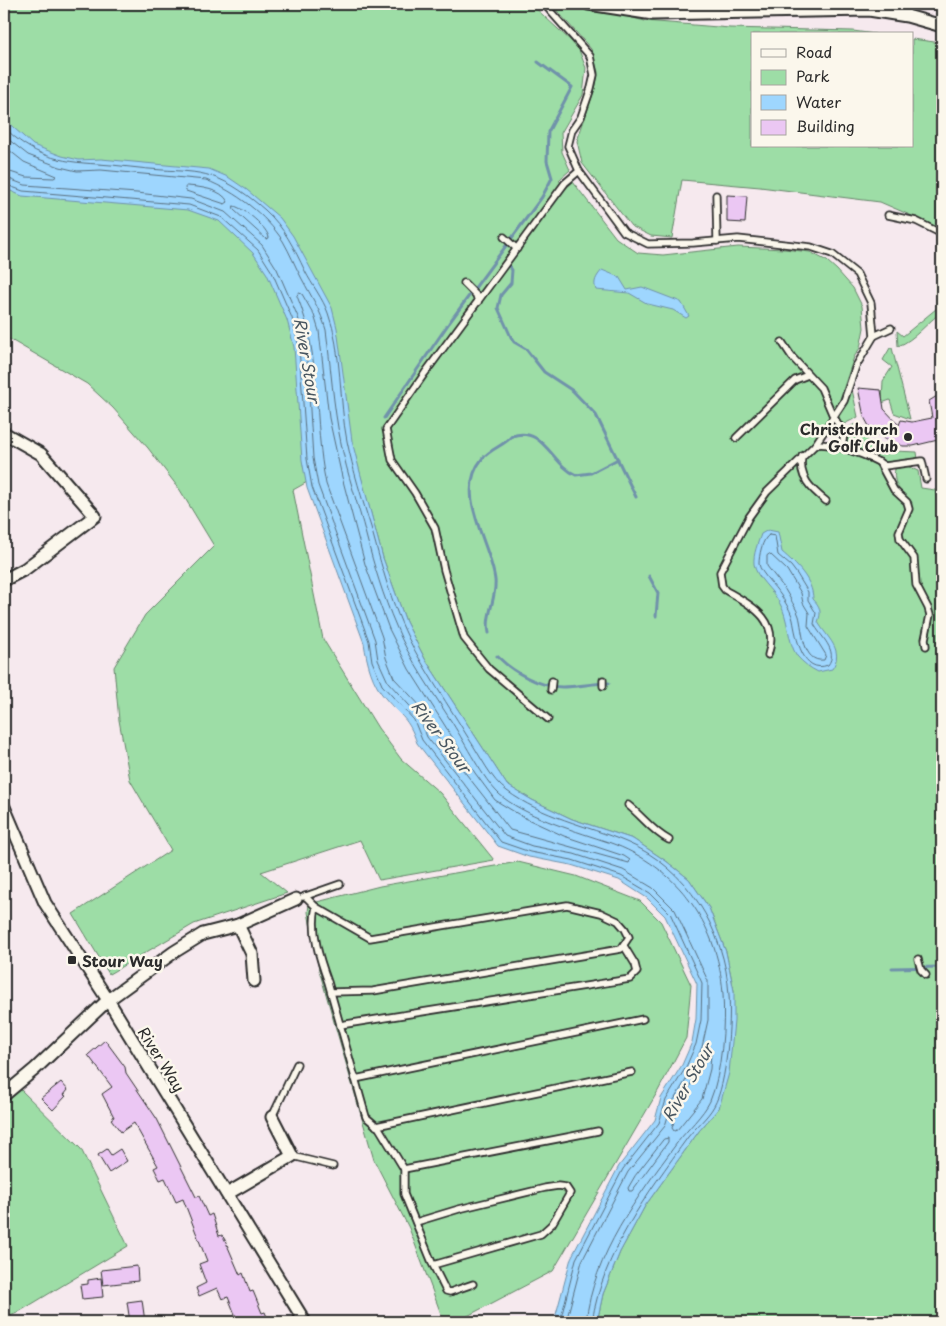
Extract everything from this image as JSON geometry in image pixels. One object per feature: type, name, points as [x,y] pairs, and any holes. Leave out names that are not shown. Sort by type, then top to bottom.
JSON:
[{"type":"street","points":[[589,4],[653,14],[727,8],[907,10],[942,26]]},
{"type":"street","points":[[4,433],[41,454],[95,516],[25,569],[4,580]]},
{"type":"street","name":"River Way","points":[[4,807],[44,903],[108,1000],[305,1322]]},
{"type":"street","points":[[4,1095],[35,1069],[108,1000],[203,934],[238,925],[301,898]]},
{"type":"street","points":[[238,925],[252,954],[254,981]]},
{"type":"street","points":[[227,1194],[292,1156],[272,1117]]},
{"type":"lane","points":[[544,4],[590,56],[594,75],[591,88],[581,117],[572,130],[568,146],[579,171],[624,232],[648,244],[738,239],[802,246],[832,254],[858,274],[866,289],[871,303],[874,336]]},
{"type":"lane","points":[[548,719],[489,669],[464,638],[434,528],[415,493],[399,473],[392,460],[386,429],[565,183],[579,171]]},
{"type":"lane","points":[[716,195],[717,241]]},
{"type":"lane","points":[[888,216],[916,221],[942,234]]},
{"type":"lane","points":[[504,237],[517,249]]},
{"type":"lane","points":[[464,283],[476,295],[478,302]]},
{"type":"lane","points":[[768,655],[773,642],[771,630],[756,608],[722,586],[720,572],[740,532],[767,492],[802,455],[815,445],[844,401],[856,366],[874,336],[890,328]]},
{"type":"lane","points":[[782,342],[808,375],[821,388],[833,416],[844,433],[842,448]]},
{"type":"lane","points":[[736,438],[795,380],[808,375]]},
{"type":"lane","points":[[815,445],[822,443],[842,448],[885,466],[922,461],[926,479]]},
{"type":"lane","points":[[802,455],[800,464],[806,483],[826,501]]},
{"type":"lane","points":[[879,462],[894,490],[907,502],[910,509],[899,532],[900,539],[914,558],[916,585],[930,615],[925,639],[926,646]]},
{"type":"lane","points":[[551,690],[552,681]]},
{"type":"lane","points":[[628,805],[644,818],[657,833],[668,840]]},
{"type":"lane","points":[[301,898],[340,884]]},
{"type":"lane","points":[[301,898],[370,938],[567,904],[601,913],[618,921],[625,928],[629,937],[621,949],[373,991],[331,992]]},
{"type":"lane","points":[[316,907],[314,915],[320,962],[331,992],[366,1118],[376,1126],[404,1169],[404,1194],[433,1265],[446,1291],[450,1292],[473,1284]]},
{"type":"lane","points":[[340,1025],[630,979],[637,972],[635,964],[624,946]]},
{"type":"lane","points":[[918,959],[921,970],[926,975]]},
{"type":"lane","points":[[355,1079],[643,1019]]},
{"type":"lane","points":[[272,1117],[297,1064]]},
{"type":"lane","points":[[376,1126],[632,1072]]},
{"type":"lane","points":[[404,1169],[598,1131]]},
{"type":"lane","points":[[292,1156],[333,1166]]},
{"type":"lane","points":[[416,1222],[459,1208],[545,1188],[566,1187],[570,1193],[552,1224],[541,1234],[433,1265]]},
{"type":"green space","points":[[4,4],[531,4],[579,50],[586,68],[583,95],[561,133],[562,152],[570,170],[559,180],[565,189],[573,182],[616,238],[638,253],[663,255],[738,247],[810,252],[827,261],[853,288],[862,306],[864,328],[860,348],[854,357],[837,408],[824,424],[816,439],[817,447],[832,448],[873,461],[878,465],[890,490],[905,503],[906,512],[910,515],[912,502],[898,488],[894,474],[895,469],[907,466],[918,471],[921,488],[935,490],[942,523],[942,1322],[597,1322],[603,1294],[620,1252],[645,1206],[699,1131],[719,1108],[734,991],[726,952],[709,908],[689,879],[666,861],[633,839],[572,819],[532,800],[507,785],[425,659],[406,622],[383,558],[355,455],[293,490],[323,639],[378,728],[401,759],[440,793],[494,860],[379,880],[360,840],[261,872],[287,893],[194,924],[109,974],[73,914],[171,850],[130,780],[119,720],[114,667],[145,615],[214,546],[180,490],[148,448],[113,408],[87,384],[4,336]]},
{"type":"green space","points":[[551,4],[577,4],[645,21],[730,28],[860,32],[751,32],[751,148],[914,148],[914,39],[942,43],[942,229],[880,202],[760,187],[682,180],[672,238],[651,236],[631,226],[582,163],[577,141],[596,85],[598,72],[591,49]]},
{"type":"green space","points":[[942,304],[942,312],[910,340],[898,346],[897,331],[903,336]]},
{"type":"green space","points":[[890,348],[892,348],[910,419],[894,413],[890,400],[882,403],[883,381],[892,367],[883,360]]},
{"type":"green space","points":[[851,385],[858,417],[844,424],[841,423],[839,416]]},
{"type":"green space","points":[[855,424],[865,438],[878,449],[882,445],[894,451],[917,452],[918,459],[886,464],[874,455],[855,451],[847,445],[848,428]]},
{"type":"green space","points":[[518,862],[576,876],[640,901],[661,922],[691,985],[686,1038],[658,1091],[553,1271],[456,1322],[444,1322],[409,1228],[374,1160],[319,970],[308,912],[309,904],[380,886]]},
{"type":"green space","points":[[16,1085],[81,1149],[128,1246],[4,1319],[4,1095]]},
{"type":"water","name":"River Stour","points":[[4,119],[33,145],[62,156],[79,160],[101,159],[209,169],[228,177],[247,190],[280,218],[293,236],[332,308],[337,328],[352,441],[360,472],[383,558],[406,622],[425,659],[507,785],[532,800],[572,819],[633,839],[689,879],[709,908],[726,952],[734,991],[734,1021],[729,1073],[719,1108],[699,1131],[645,1206],[620,1252],[603,1294],[597,1322],[554,1322],[571,1258],[619,1166],[655,1120],[661,1098],[682,1065],[692,1042],[696,1019],[697,984],[665,916],[647,898],[619,880],[571,865],[529,857],[498,846],[417,743],[404,718],[380,692],[371,672],[364,643],[307,488],[302,460],[294,347],[287,320],[267,274],[253,253],[219,221],[188,210],[22,196],[4,188]]},
{"type":"water","points":[[602,270],[619,277],[627,290],[642,287],[681,302],[689,316],[686,318],[673,310],[648,304],[629,293],[596,290],[596,280]]},
{"type":"water","points":[[768,530],[778,532],[782,552],[798,567],[810,585],[813,599],[820,609],[818,622],[836,650],[836,662],[832,669],[818,672],[797,656],[791,643],[782,608],[755,569],[754,560],[757,545],[761,534]]},
{"type":"building","points":[[727,195],[747,196],[745,223],[727,222]]},
{"type":"building","points":[[858,388],[881,390],[884,409],[899,425],[901,420],[912,422],[932,418],[929,401],[942,393],[942,439],[913,446],[903,446],[884,439],[869,426],[864,417]]},
{"type":"building","points":[[105,1040],[125,1067],[126,1073],[157,1119],[196,1197],[199,1196],[208,1216],[212,1214],[219,1236],[222,1235],[225,1240],[240,1275],[243,1273],[250,1292],[253,1291],[262,1313],[265,1312],[269,1322],[238,1322],[228,1297],[222,1299],[217,1288],[199,1296],[196,1288],[206,1283],[199,1264],[207,1261],[183,1199],[176,1202],[165,1178],[160,1180],[154,1168],[158,1166],[134,1123],[121,1132],[111,1119],[114,1117],[102,1094],[112,1087],[88,1055]]},
{"type":"building","points":[[61,1082],[68,1090],[64,1095],[66,1096],[53,1110],[41,1098]]},
{"type":"building","points":[[107,1149],[111,1155],[120,1149],[127,1161],[109,1173],[98,1155]]},
{"type":"building","points":[[137,1266],[138,1281],[103,1285],[101,1270]]},
{"type":"building","points":[[101,1278],[103,1297],[82,1299],[80,1285],[88,1284],[88,1280]]},
{"type":"building","points":[[142,1300],[145,1322],[130,1322],[127,1302]]},
{"type":"waterway","points":[[384,418],[449,323],[542,197],[552,178],[547,161],[548,132],[572,87],[538,62]]},
{"type":"waterway","points":[[508,265],[512,270],[511,283],[501,295],[498,308],[511,337],[514,342],[526,349],[544,372],[573,391],[596,415],[636,497]]},
{"type":"waterway","points":[[489,633],[488,626],[495,580],[476,519],[471,488],[474,473],[482,459],[512,436],[523,434],[532,436],[540,441],[560,463],[576,475],[591,473],[618,459]]},
{"type":"waterway","points":[[649,576],[658,593],[656,616]]},
{"type":"waterway","points":[[497,656],[527,678],[544,684],[562,687],[609,683]]},
{"type":"waterway","points":[[892,968],[942,967]]},
{"type":"place","name":"Christchurch Golf Club","points":[[908,437]]},
{"type":"place","name":"Stour Way","points":[[72,960]]}]
